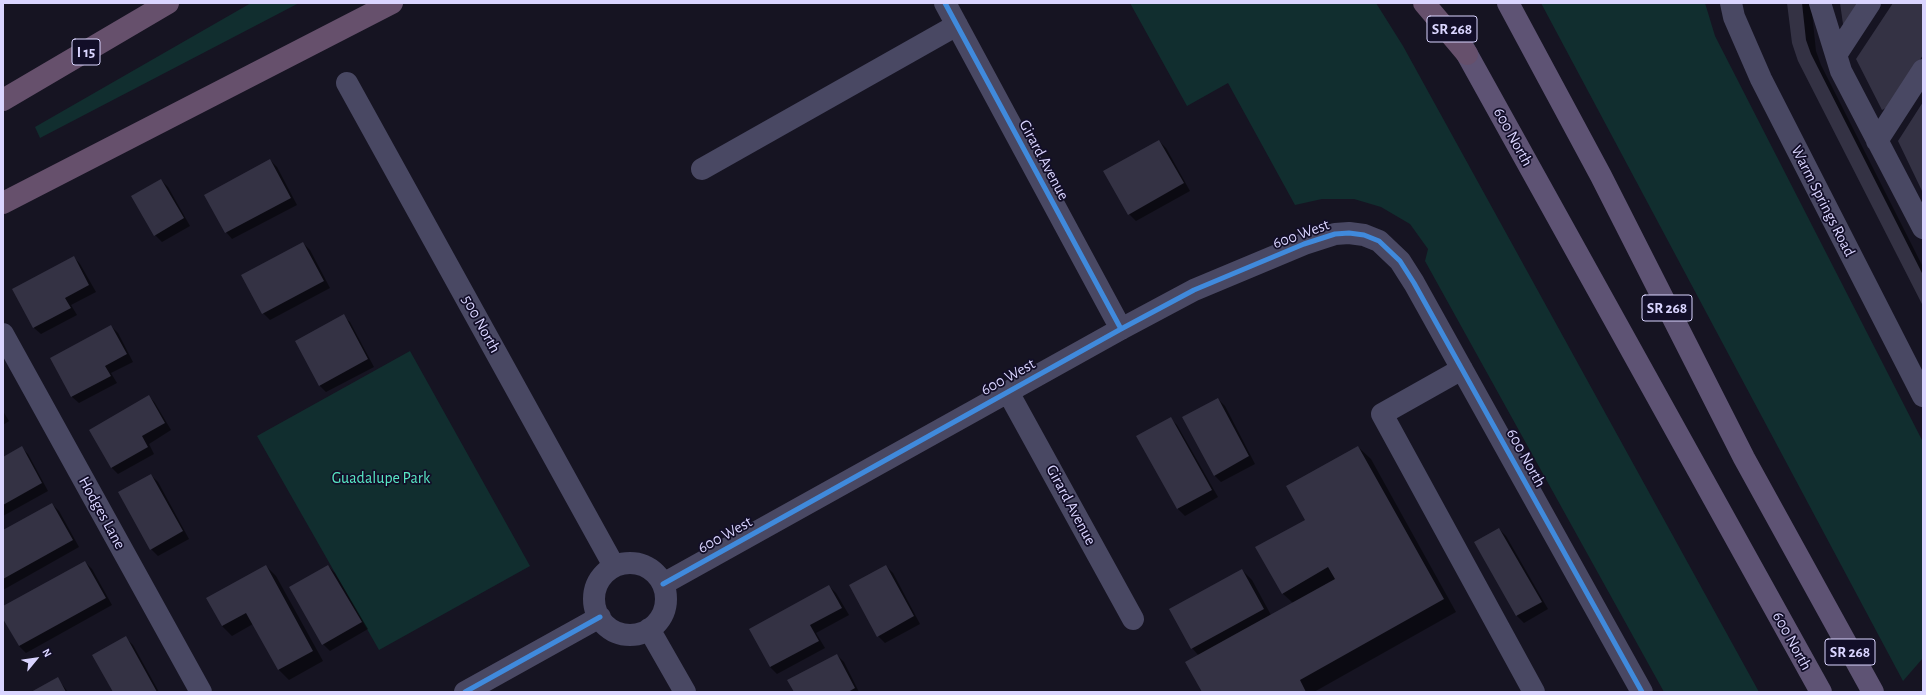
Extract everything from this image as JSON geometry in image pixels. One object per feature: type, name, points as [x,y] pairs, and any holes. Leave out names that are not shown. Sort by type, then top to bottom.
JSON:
[{"type":"highway","name":"I 15","points":[[3,100],[168,3]]},
{"type":"highway","points":[[3,203],[392,3]]},
{"type":"highway","points":[[1424,3],[1467,54]]},
{"type":"main road","name":"600 North","points":[[1436,3],[1467,54],[1821,692]]},
{"type":"main road","name":"SR 268","points":[[1508,3],[1601,176],[1737,445],[1873,692]]},
{"type":"street","name":"Girard Avenue","points":[[945,3],[1121,329]]},
{"type":"street","name":"Warm Springs Road","points":[[1731,3],[1734,17],[1761,80],[1923,396]]},
{"type":"street","points":[[1820,3],[1841,71],[1922,224]]},
{"type":"street","points":[[1836,55],[1870,3]]},
{"type":"street","points":[[702,169],[957,25]]},
{"type":"street","points":[[1877,141],[1923,70]]},
{"type":"street","name":"500 North","points":[[347,83],[614,566]]},
{"type":"street","name":"600 West","points":[[663,584],[1121,329],[1194,290],[1320,238],[1335,234],[1349,233],[1364,235],[1380,241]]},
{"type":"street","name":"600 North","points":[[1380,241],[1400,261],[1414,283],[1635,690]]},
{"type":"street","name":"Hodges Lane","points":[[3,334],[201,692]]},
{"type":"street","points":[[1462,370],[1382,414],[1534,692]]},
{"type":"street","name":"Girard Avenue","points":[[1008,392],[1133,619]]},
{"type":"street","points":[[623,563],[643,565],[655,572],[663,584],[667,601],[665,609],[659,620],[649,629],[641,633],[622,634],[613,630],[600,617],[594,601],[595,592],[601,577],[614,566],[623,563]]},
{"type":"street","points":[[465,692],[600,617]]},
{"type":"street","points":[[649,629],[685,692]]},
{"type":"green space","points":[[251,3],[299,3],[40,138],[35,127]]},
{"type":"green space","points":[[1130,3],[1376,3],[1403,46],[1759,692],[1664,692],[1425,261],[1428,249],[1410,224],[1381,207],[1354,199],[1322,199],[1295,205],[1228,83],[1187,106]]},
{"type":"green space","points":[[1541,3],[1705,3],[1715,36],[1923,442],[1923,658],[1903,681]]},
{"type":"green space","name":"Guadalupe Park","points":[[410,351],[530,566],[379,650],[257,436]]},
{"type":"building","points":[[1787,3],[1802,3],[1806,40],[1811,54],[1923,275],[1923,306],[1798,61],[1792,43]]},
{"type":"building","points":[[1840,3],[1862,3],[1849,24],[1843,24]]},
{"type":"building","points":[[1893,3],[1923,3],[1923,55],[1890,106],[1882,110],[1856,59]]},
{"type":"building","points":[[1923,102],[1923,193],[1898,141]]},
{"type":"building","points":[[1159,140],[1184,183],[1128,215],[1103,171]]},
{"type":"building","points":[[270,159],[291,198],[225,233],[204,195]]},
{"type":"building","points":[[161,179],[184,218],[154,236],[131,196]]},
{"type":"building","points":[[303,242],[324,281],[262,314],[241,275]]},
{"type":"building","points":[[74,256],[89,285],[65,298],[71,308],[33,328],[12,289]]},
{"type":"building","points":[[344,314],[368,359],[319,386],[295,341]]},
{"type":"building","points":[[111,325],[127,354],[105,366],[111,376],[71,397],[50,358]]},
{"type":"building","points":[[149,395],[165,423],[142,436],[148,447],[111,468],[89,430]]},
{"type":"building","points":[[1218,398],[1249,456],[1214,476],[1182,417]]},
{"type":"building","points":[[1171,417],[1212,490],[1177,509],[1136,436]]},
{"type":"building","points":[[22,446],[42,483],[3,505],[3,457]]},
{"type":"building","points":[[1358,446],[1444,599],[1300,680],[1306,692],[1202,692],[1185,662],[1335,579],[1328,567],[1282,594],[1255,547],[1305,520],[1286,486]]},
{"type":"building","points":[[151,474],[183,531],[150,550],[118,492]]},
{"type":"building","points":[[52,503],[73,540],[3,579],[3,530]]},
{"type":"building","points":[[1499,528],[1542,602],[1516,616],[1474,542]]},
{"type":"building","points":[[85,561],[106,598],[19,646],[3,619],[3,606]]},
{"type":"building","points":[[266,565],[313,651],[278,670],[246,613],[222,626],[206,598]]},
{"type":"building","points":[[328,565],[362,622],[322,645],[289,587]]},
{"type":"building","points":[[886,565],[914,616],[877,637],[849,585]]},
{"type":"building","points":[[1242,569],[1264,609],[1191,649],[1169,609]]},
{"type":"building","points":[[829,585],[842,608],[810,625],[819,641],[770,667],[749,629]]},
{"type":"building","points":[[126,636],[157,692],[113,692],[92,655]]},
{"type":"building","points":[[837,654],[855,688],[848,692],[794,692],[787,680]]},
{"type":"building","points":[[58,677],[66,692],[31,692]]},
{"type":"cycle path","points":[[945,3],[1121,329]]},
{"type":"cycle path","points":[[663,584],[1121,329],[1194,290],[1304,244],[1335,234],[1349,233],[1364,235],[1379,241],[1400,261],[1414,283],[1642,692]]},
{"type":"cycle path","points":[[465,692],[600,617]]}]
